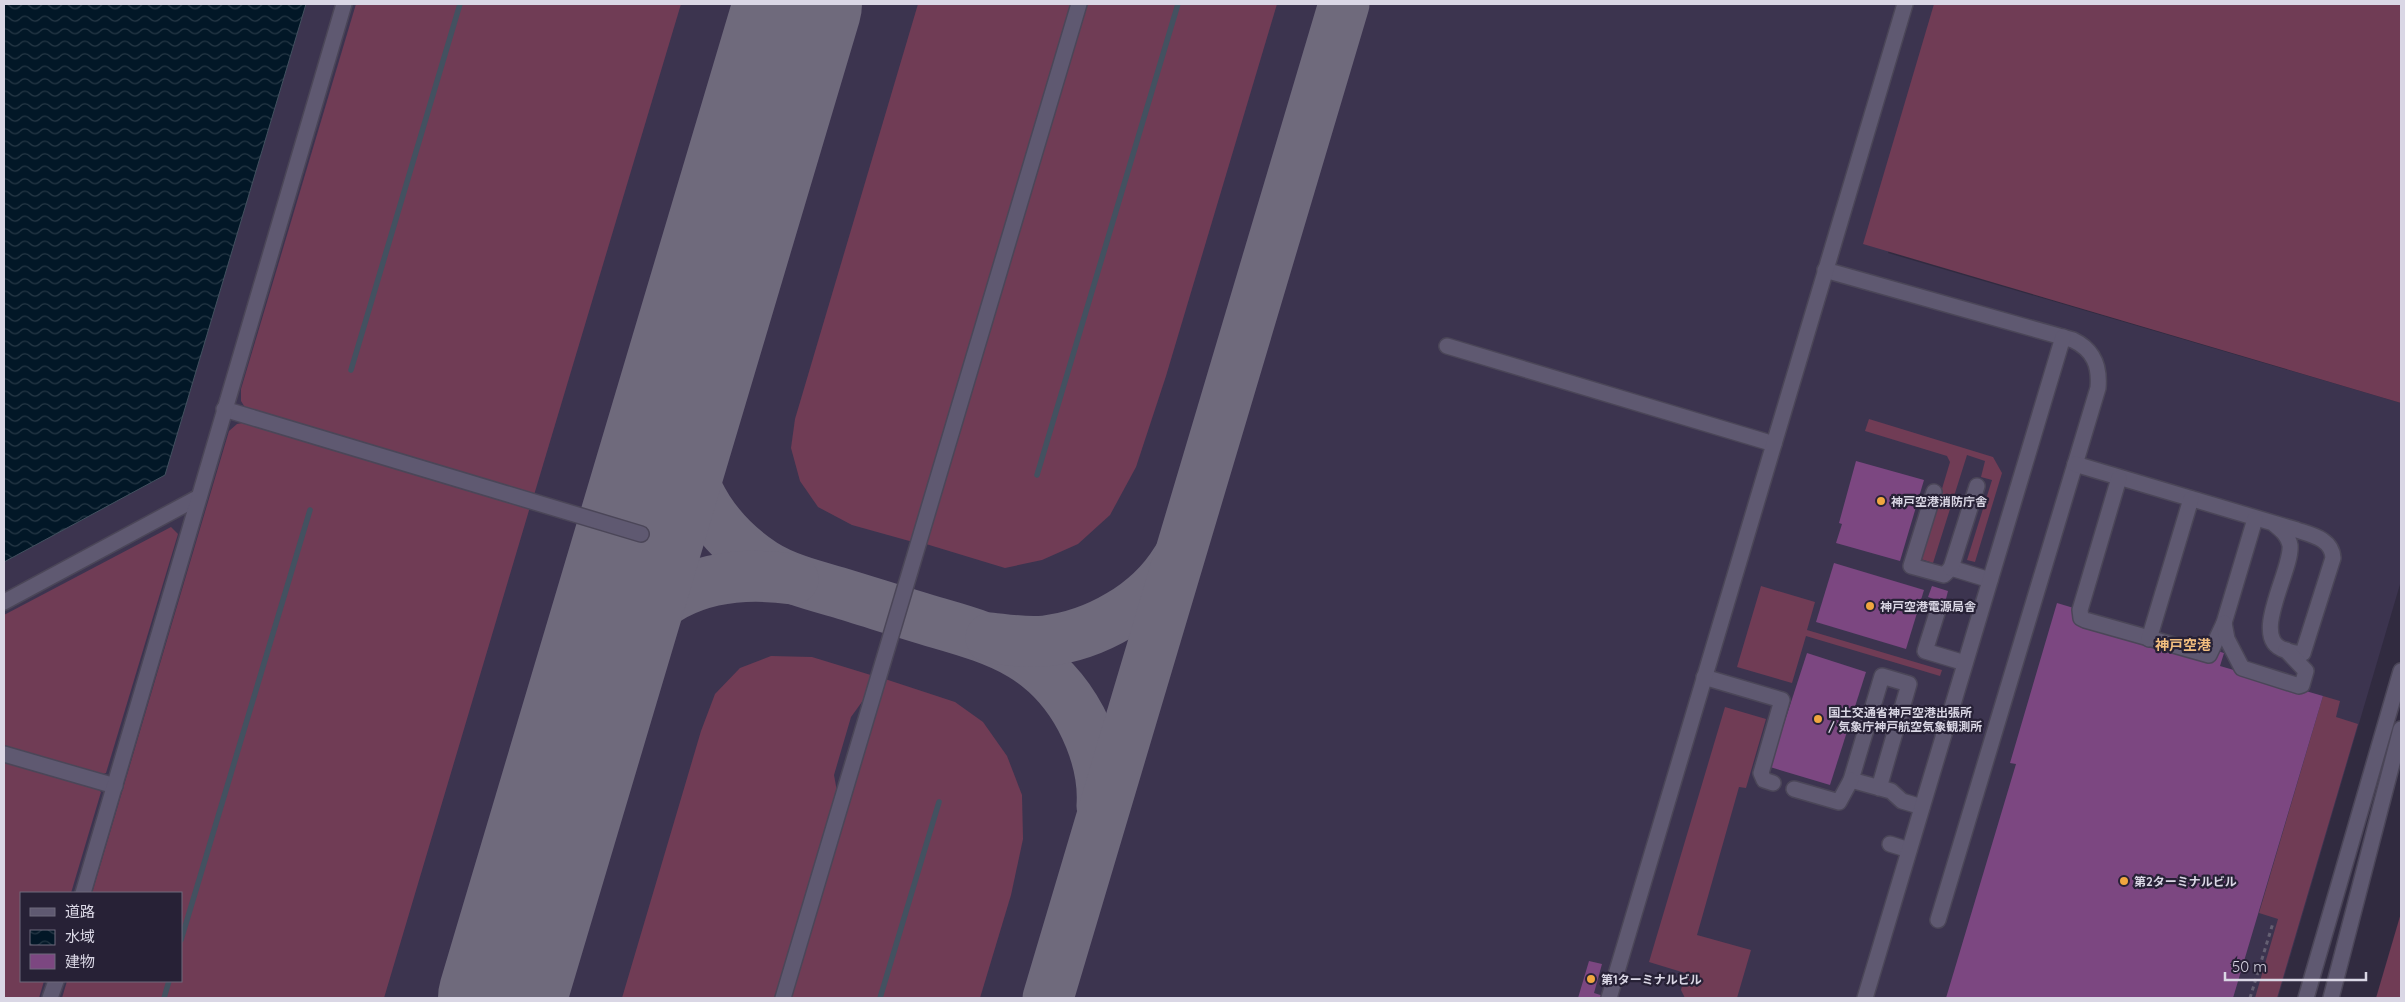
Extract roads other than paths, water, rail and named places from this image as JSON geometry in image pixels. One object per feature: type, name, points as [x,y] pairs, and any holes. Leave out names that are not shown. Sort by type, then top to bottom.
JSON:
[{"type":"street","points":[[82,892],[344,4]]},
{"type":"street","points":[[783,998],[1079,4]]},
{"type":"street","points":[[1609,998],[1905,4]]},
{"type":"street","points":[[1826,270],[2063,337],[2083,345],[2090,352],[2098,367],[2098,388],[1938,920]]},
{"type":"street","points":[[1865,998],[2063,337]]},
{"type":"street","points":[[1447,346],[1774,444]]},
{"type":"street","points":[[224,409],[641,534]]},
{"type":"street","points":[[2075,464],[2119,478],[2255,518],[2320,538],[2326,542],[2333,552],[2332,563],[2306,650],[2299,654],[2273,644],[2270,629],[2290,546],[2284,532],[2274,524]]},
{"type":"street","points":[[2119,478],[2080,615],[2085,620],[2149,639],[2209,655],[2224,623],[2255,518]]},
{"type":"street","points":[[1934,492],[1911,566],[1944,576],[1951,568],[1976,486]]},
{"type":"street","points":[[4,602],[199,497]]},
{"type":"street","points":[[2149,639],[2191,499]]},
{"type":"street","points":[[1951,568],[1990,580]]},
{"type":"street","points":[[1937,613],[1925,651],[1965,663]]},
{"type":"street","points":[[2224,623],[2226,639],[2242,668],[2299,686],[2302,685],[2306,672],[2286,650]]},
{"type":"street","points":[[2306,998],[2401,671]]},
{"type":"street","points":[[1794,789],[1839,802],[1851,780],[1882,676],[1909,684],[1879,788]]},
{"type":"street","points":[[1704,677],[1782,700],[1761,773],[1764,780],[1773,783]]},
{"type":"street","points":[[2331,998],[2401,728]]},
{"type":"street","points":[[4,754],[115,786]]},
{"type":"street","points":[[1851,780],[1891,792],[1902,801],[1922,807]]},
{"type":"street","points":[[1890,844],[1909,850]]},
{"type":"street","points":[[50,998],[56,982]]},
{"type":"water","points":[[4,4],[306,4],[165,475],[4,562]]},
{"type":"waterway","points":[[351,370],[460,4]]},
{"type":"waterway","points":[[1037,475],[1178,4]]},
{"type":"waterway","points":[[182,937],[310,510]]},
{"type":"waterway","points":[[880,998],[939,802]]},
{"type":"waterway","points":[[164,998],[169,982]]},
{"type":"place","name":"神戸空港消防庁舎","points":[[1881,501]]},
{"type":"place","name":"神戸空港電源局舎","points":[[1870,606]]},
{"type":"place","name":"国土交通省神戸空港出張所 / 気象庁神戸航空気象観測所","points":[[1818,719]]},
{"type":"place","name":"第2ターミナルビル","points":[[2124,881]]},
{"type":"place","name":"第1ターミナルビル","points":[[1591,979]]},
{"type":"district","name":"神戸空港","points":[[2183,645]]}]
